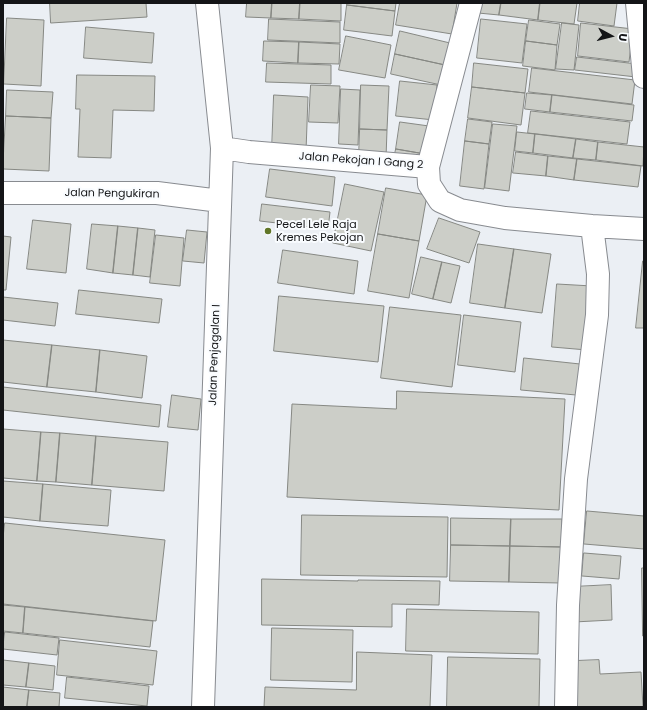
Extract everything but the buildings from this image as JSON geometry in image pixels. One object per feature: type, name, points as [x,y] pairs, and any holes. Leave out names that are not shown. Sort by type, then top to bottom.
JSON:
[{"type":"street","name":"Jalan Penjagalan I","points":[[203,707],[222,148],[207,3]]},
{"type":"street","name":"Jalan Pekojan I Gang 2","points":[[222,148],[249,152],[428,167],[471,3]]},
{"type":"street","points":[[637,3],[644,77]]},
{"type":"street","points":[[428,167],[428,184],[440,202],[460,210],[506,218],[644,229]]},
{"type":"street","name":"Jalan Pengukiran","points":[[3,193],[157,194],[220,201]]},
{"type":"street","points":[[566,707],[568,605],[576,479],[598,315],[598,274],[592,226]]},
{"type":"place","name":"Pecel Lele Raja Kremes Pekojan","points":[[268,231]]}]
